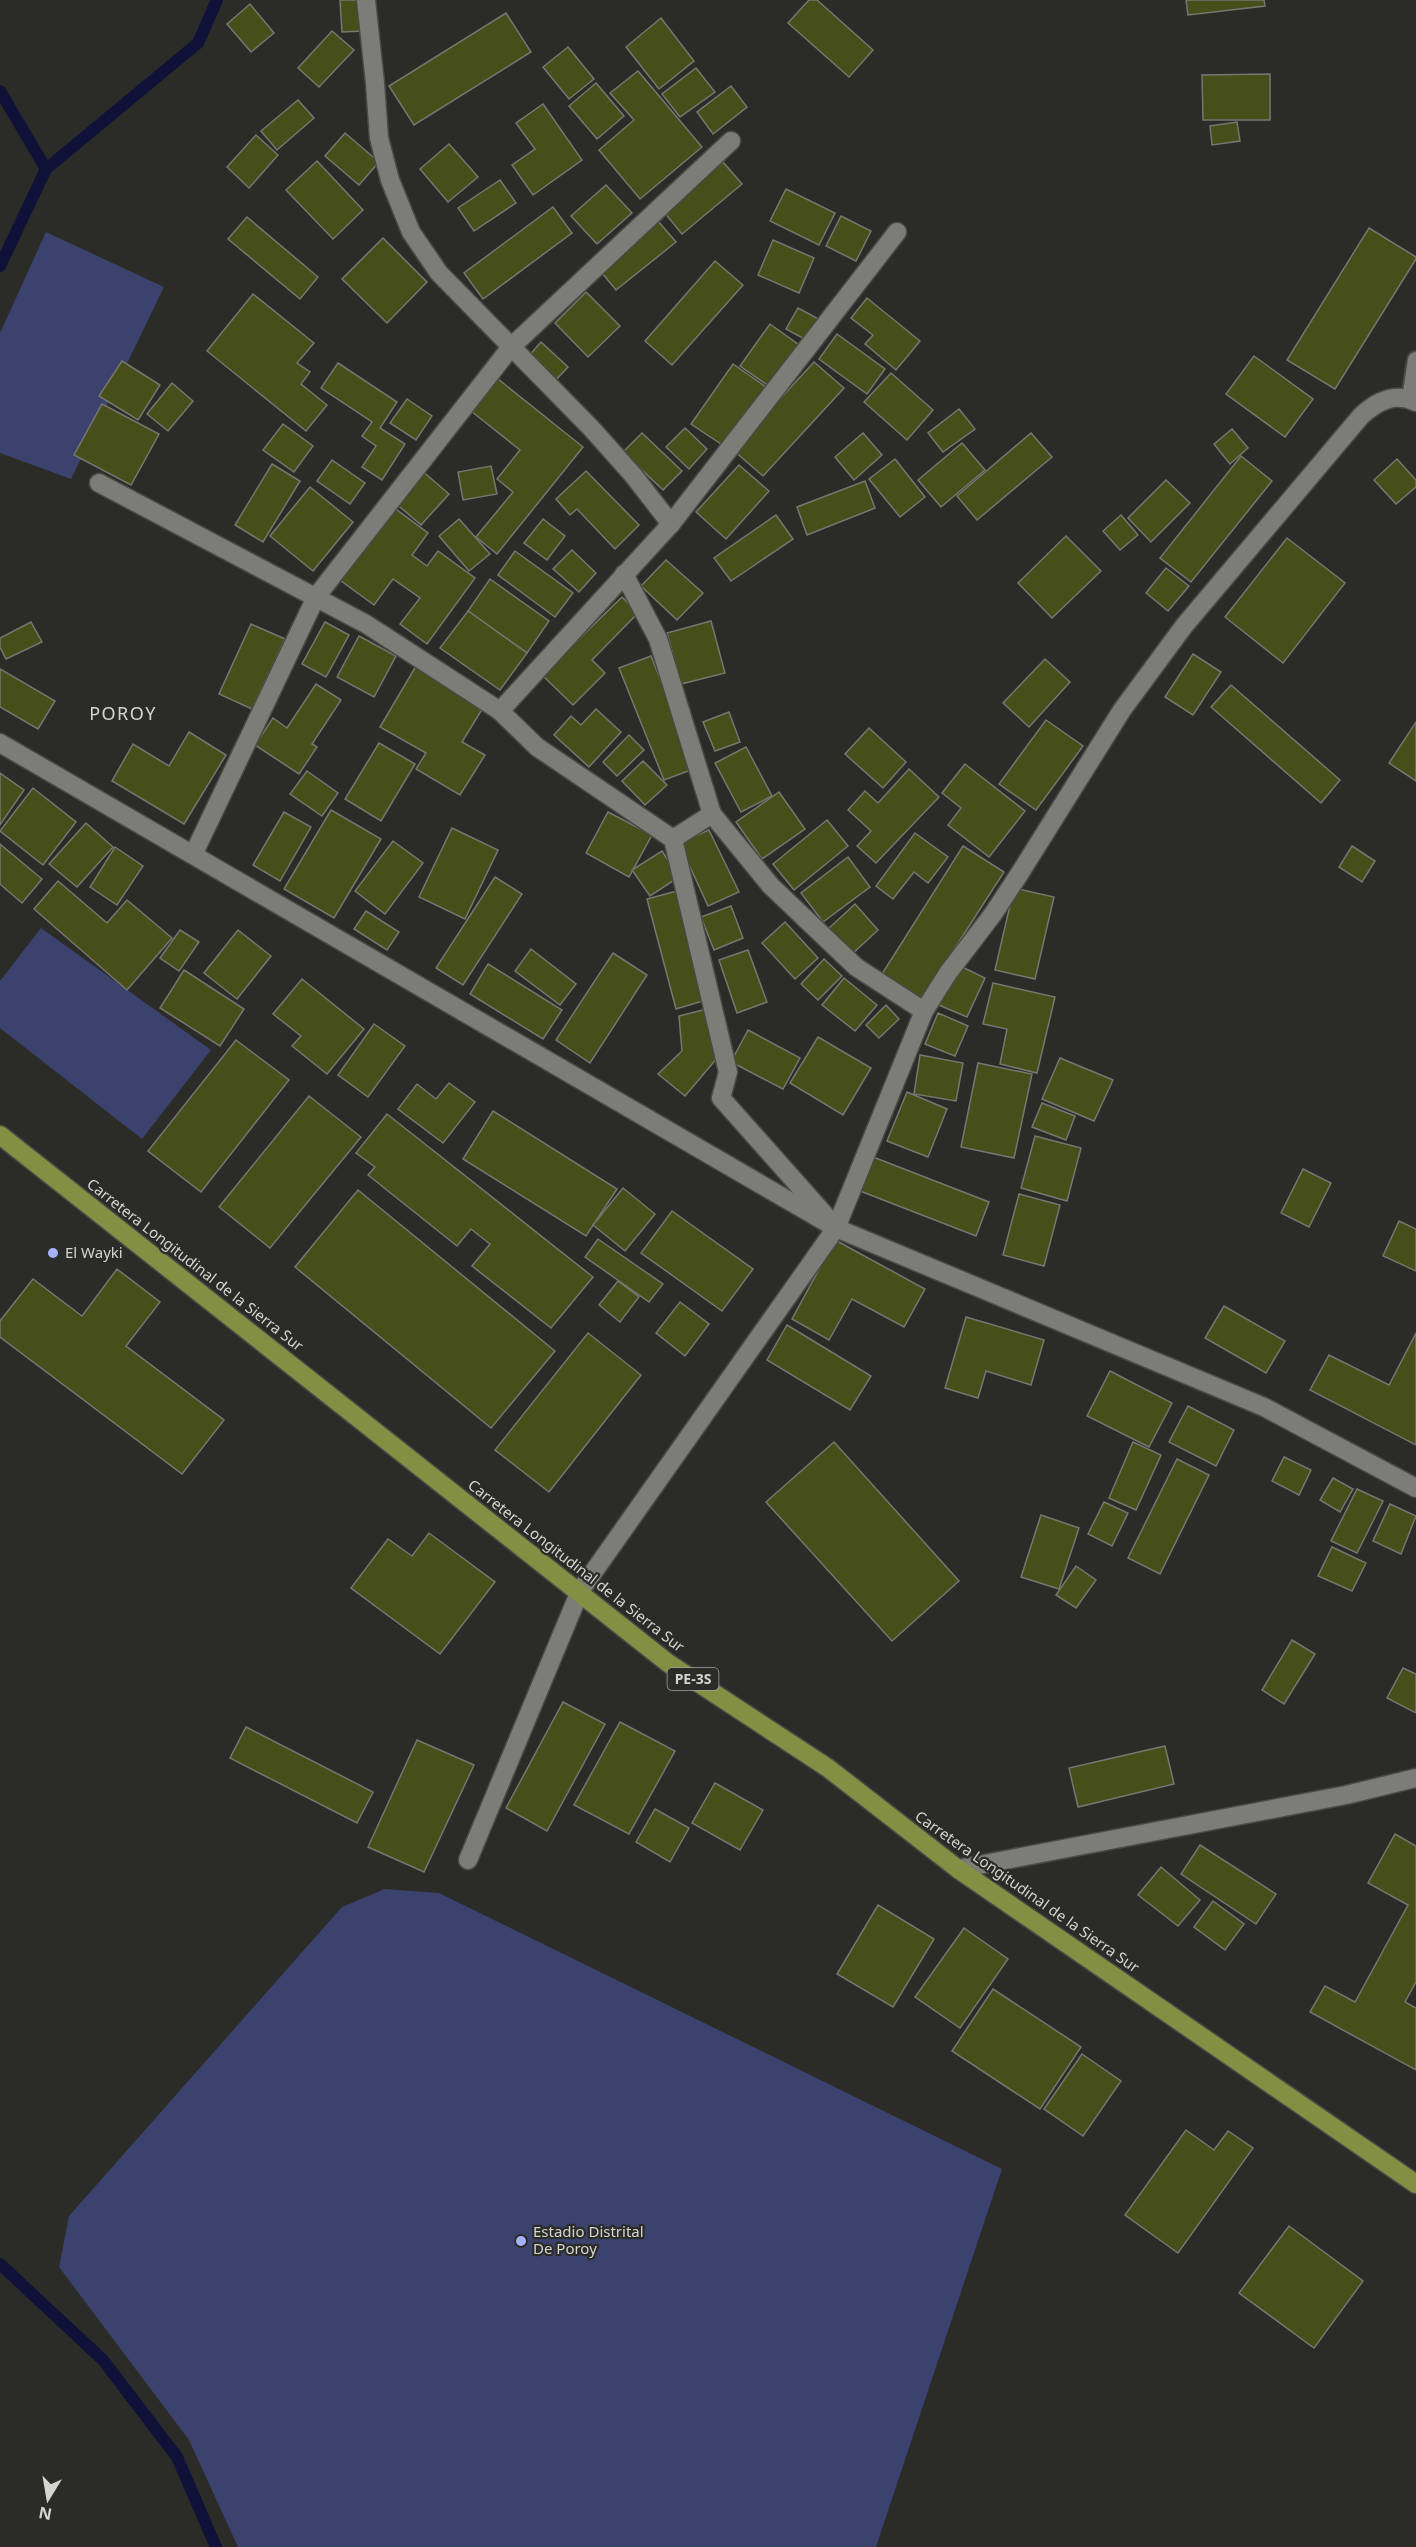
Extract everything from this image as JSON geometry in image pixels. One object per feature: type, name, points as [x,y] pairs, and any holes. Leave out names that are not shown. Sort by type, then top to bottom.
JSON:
[{"type":"highway","name":"Carretera Longitudinal de la Sierra Sur","points":[[0,1135],[580,1591],[668,1663],[828,1768],[958,1869],[1416,2184]]},
{"type":"street","points":[[366,0],[379,138],[390,180],[411,232],[439,273],[592,429],[633,475],[671,524]]},
{"type":"street","points":[[194,854],[316,597],[511,347],[731,141]]},
{"type":"street","points":[[500,711],[671,524],[897,232]]},
{"type":"street","points":[[468,1860],[580,1591],[836,1228],[924,1011],[948,973],[993,914],[1122,710],[1184,626],[1361,416],[1375,403],[1392,398],[1413,400]]},
{"type":"street","points":[[99,483],[366,624],[500,711],[537,747],[673,839],[728,1072],[721,1098],[836,1228]]},
{"type":"street","points":[[624,574],[658,639],[712,814],[771,886],[848,959],[924,1011]]},
{"type":"street","points":[[0,742],[836,1228],[1264,1407],[1416,1488]]},
{"type":"street","points":[[673,839],[712,814]]},
{"type":"street","points":[[958,1869],[1346,1795],[1416,1778]]},
{"type":"lane","points":[[1413,400],[1416,360]]},
{"type":"shaded area","points":[[46,232],[164,287],[71,479],[0,453],[0,333]]},
{"type":"shaded area","points":[[41,928],[211,1050],[142,1139],[0,1028],[0,981]]},
{"type":"shaded area","name":"Estadio Distrital De Poroy","points":[[385,1889],[439,1893],[1002,2169],[876,2547],[238,2547],[189,2440],[59,2267],[69,2216],[342,1907]]},
{"type":"building","points":[[340,0],[361,0],[363,31],[342,32]]},
{"type":"building","points":[[809,0],[817,0],[873,50],[849,77],[788,23]]},
{"type":"building","points":[[1186,0],[1264,0],[1265,6],[1188,15]]},
{"type":"building","points":[[250,4],[274,33],[251,52],[227,24]]},
{"type":"building","points":[[506,13],[531,52],[414,125],[389,86]]},
{"type":"building","points":[[661,18],[694,61],[659,89],[626,47]]},
{"type":"building","points":[[332,31],[354,50],[319,87],[298,68]]},
{"type":"building","points":[[568,47],[594,79],[569,99],[543,67]]},
{"type":"building","points":[[696,68],[715,92],[680,117],[662,94]]},
{"type":"building","points":[[638,71],[702,147],[640,199],[599,150],[634,120],[610,93]]},
{"type":"building","points":[[1270,74],[1270,120],[1203,120],[1202,75]]},
{"type":"building","points":[[596,83],[624,116],[597,139],[569,106]]},
{"type":"building","points":[[731,86],[747,107],[713,134],[697,112]]},
{"type":"building","points":[[298,100],[314,118],[277,150],[261,131]]},
{"type":"building","points":[[543,104],[582,160],[533,195],[512,165],[535,149],[516,123]]},
{"type":"building","points":[[1237,122],[1240,141],[1212,145],[1210,126]]},
{"type":"building","points":[[345,133],[379,162],[359,185],[325,156]]},
{"type":"building","points":[[256,135],[278,155],[249,188],[227,167]]},
{"type":"building","points":[[449,144],[478,177],[448,202],[420,169]]},
{"type":"building","points":[[317,161],[363,210],[333,239],[286,190]]},
{"type":"building","points":[[723,162],[742,184],[682,234],[664,212]]},
{"type":"building","points":[[500,180],[516,203],[474,231],[458,208]]},
{"type":"building","points":[[606,185],[632,213],[597,244],[571,216]]},
{"type":"building","points":[[786,189],[835,213],[819,245],[770,221]]},
{"type":"building","points":[[553,207],[572,233],[483,299],[464,273]]},
{"type":"building","points":[[841,216],[871,231],[856,261],[826,246]]},
{"type":"building","points":[[247,217],[318,277],[300,299],[228,239]]},
{"type":"building","points":[[657,220],[676,242],[616,290],[598,268]]},
{"type":"building","points":[[1369,228],[1416,259],[1335,389],[1287,360]]},
{"type":"building","points":[[383,238],[427,282],[387,323],[342,279]]},
{"type":"building","points":[[773,240],[814,258],[799,293],[758,275]]},
{"type":"building","points":[[715,261],[743,285],[672,365],[645,341]]},
{"type":"building","points":[[586,292],[620,326],[588,357],[555,323]]},
{"type":"building","points":[[253,294],[314,343],[297,363],[310,372],[301,384],[327,405],[306,431],[207,351]]},
{"type":"building","points":[[867,298],[920,341],[896,370],[865,344],[873,335],[851,318]]},
{"type":"building","points":[[798,308],[822,321],[810,342],[786,329]]},
{"type":"building","points":[[770,324],[802,347],[773,389],[740,366]]},
{"type":"building","points":[[837,334],[885,369],[867,394],[819,359]]},
{"type":"building","points":[[541,342],[568,367],[554,382],[527,358]]},
{"type":"building","points":[[1254,356],[1313,399],[1285,437],[1226,394]]},
{"type":"building","points":[[122,361],[160,385],[138,420],[99,396]]},
{"type":"building","points":[[814,362],[844,388],[763,476],[733,450]]},
{"type":"building","points":[[338,363],[397,402],[380,428],[405,444],[382,480],[362,467],[376,446],[362,436],[372,422],[321,388]]},
{"type":"building","points":[[733,364],[766,387],[724,446],[691,424]]},
{"type":"building","points":[[891,373],[933,410],[907,440],[864,402]]},
{"type":"building","points":[[498,379],[583,447],[497,554],[476,537],[513,492],[497,479],[520,450],[471,411]]},
{"type":"building","points":[[172,383],[193,401],[168,431],[147,414]]},
{"type":"building","points":[[407,399],[432,416],[416,440],[390,423]]},
{"type":"building","points":[[102,404],[159,434],[131,485],[74,455]]},
{"type":"building","points":[[959,409],[975,429],[943,452],[928,433]]},
{"type":"building","points":[[283,424],[313,446],[294,472],[263,450]]},
{"type":"building","points":[[685,428],[707,449],[689,469],[666,447]]},
{"type":"building","points":[[1232,429],[1248,448],[1230,464],[1214,444]]},
{"type":"building","points":[[642,433],[682,471],[663,490],[623,452]]},
{"type":"building","points":[[863,433],[882,455],[854,480],[835,457]]},
{"type":"building","points":[[1031,433],[1052,457],[977,520],[957,496]]},
{"type":"building","points":[[962,443],[985,470],[941,507],[918,480]]},
{"type":"building","points":[[1241,456],[1272,481],[1191,582],[1160,558]]},
{"type":"building","points":[[895,459],[925,497],[900,517],[869,479]]},
{"type":"building","points":[[1397,459],[1416,480],[1416,487],[1396,504],[1374,480]]},
{"type":"building","points":[[332,460],[365,483],[350,504],[317,481]]},
{"type":"building","points":[[272,464],[300,481],[263,542],[235,525]]},
{"type":"building","points":[[739,465],[769,491],[726,539],[696,512]]},
{"type":"building","points":[[491,466],[497,494],[463,500],[458,472]]},
{"type":"building","points":[[420,469],[449,494],[421,525],[393,501]]},
{"type":"building","points":[[586,471],[639,525],[615,549],[577,509],[570,515],[556,499]]},
{"type":"building","points":[[1166,480],[1190,503],[1151,542],[1128,518]]},
{"type":"building","points":[[865,481],[875,508],[807,535],[797,507]]},
{"type":"building","points":[[310,487],[353,522],[313,571],[270,536]]},
{"type":"building","points":[[393,507],[428,533],[412,555],[427,566],[438,551],[475,578],[427,644],[400,624],[420,598],[393,579],[374,605],[340,580]]},
{"type":"building","points":[[776,515],[793,539],[731,581],[714,558]]},
{"type":"building","points":[[1121,515],[1138,535],[1120,550],[1103,531]]},
{"type":"building","points":[[459,519],[490,554],[469,571],[439,536]]},
{"type":"building","points":[[543,519],[565,536],[547,560],[524,543]]},
{"type":"building","points":[[1066,536],[1101,571],[1052,618],[1018,583]]},
{"type":"building","points":[[1287,538],[1345,583],[1283,663],[1225,617]]},
{"type":"building","points":[[572,550],[596,573],[579,592],[553,569]]},
{"type":"building","points":[[515,551],[573,593],[555,617],[498,575]]},
{"type":"building","points":[[666,560],[703,593],[677,620],[641,586]]},
{"type":"building","points":[[1166,568],[1189,586],[1168,611],[1146,593]]},
{"type":"building","points":[[490,579],[549,621],[527,653],[468,611]]},
{"type":"building","points":[[622,597],[638,613],[592,660],[605,673],[573,705],[542,675]]},
{"type":"building","points":[[468,611],[527,653],[500,690],[440,648]]},
{"type":"building","points":[[711,621],[725,673],[681,684],[667,633]]},
{"type":"building","points":[[31,622],[42,642],[6,659],[0,647],[0,638]]},
{"type":"building","points":[[325,622],[349,635],[326,677],[302,664]]},
{"type":"building","points":[[251,624],[285,639],[252,709],[219,694]]},
{"type":"building","points":[[359,636],[396,656],[374,697],[337,677]]},
{"type":"building","points":[[1193,654],[1221,672],[1193,715],[1165,697]]},
{"type":"building","points":[[651,656],[696,768],[664,780],[619,668]]},
{"type":"building","points":[[1045,659],[1070,682],[1029,727],[1003,703]]},
{"type":"building","points":[[416,666],[484,706],[462,742],[485,755],[460,795],[416,769],[426,753],[380,727]]},
{"type":"building","points":[[0,669],[55,701],[38,729],[0,707]]},
{"type":"building","points":[[316,684],[341,700],[312,744],[317,747],[299,774],[255,745],[273,718],[287,728]]},
{"type":"building","points":[[1231,685],[1340,780],[1321,803],[1211,707]]},
{"type":"building","points":[[596,709],[621,732],[589,767],[554,735],[571,716],[581,725]]},
{"type":"building","points":[[729,712],[740,742],[715,751],[703,722]]},
{"type":"building","points":[[1046,720],[1083,746],[1036,810],[999,784]]},
{"type":"building","points":[[1416,722],[1416,781],[1389,763]]},
{"type":"building","points":[[869,728],[906,762],[883,788],[845,754]]},
{"type":"building","points":[[189,732],[226,755],[184,824],[112,781],[133,744],[169,766]]},
{"type":"building","points":[[629,735],[644,750],[617,776],[603,762]]},
{"type":"building","points":[[379,743],[415,764],[381,821],[345,799]]},
{"type":"building","points":[[746,747],[772,796],[741,812],[715,763]]},
{"type":"building","points":[[643,761],[667,785],[645,805],[622,781]]},
{"type":"building","points":[[965,764],[1025,811],[989,857],[948,825],[961,808],[942,793]]},
{"type":"building","points":[[909,769],[939,797],[876,863],[857,846],[871,831],[848,810],[865,791],[878,803]]},
{"type":"building","points":[[307,771],[338,793],[322,816],[290,794]]},
{"type":"building","points":[[0,773],[24,790],[0,825]]},
{"type":"building","points":[[33,788],[76,822],[43,865],[0,831]]},
{"type":"building","points":[[779,792],[805,829],[762,859],[736,822]]},
{"type":"building","points":[[331,810],[381,839],[334,918],[284,889]]},
{"type":"building","points":[[284,812],[311,827],[280,881],[253,865]]},
{"type":"building","points":[[608,812],[652,835],[629,877],[586,853]]},
{"type":"building","points":[[827,820],[848,846],[794,890],[773,864]]},
{"type":"building","points":[[86,823],[113,847],[77,887],[49,864]]},
{"type":"building","points":[[452,828],[498,850],[465,919],[419,897]]},
{"type":"building","points":[[709,830],[739,892],[708,906],[679,843]]},
{"type":"building","points":[[915,833],[948,857],[928,883],[914,872],[893,899],[876,886]]},
{"type":"building","points":[[393,841],[423,863],[385,914],[355,891]]},
{"type":"building","points":[[0,844],[42,879],[22,903],[0,884]]},
{"type":"building","points":[[963,846],[1004,872],[922,999],[882,974]]},
{"type":"building","points":[[1352,846],[1375,861],[1362,882],[1339,867]]},
{"type":"building","points":[[115,847],[143,866],[117,905],[90,887]]},
{"type":"building","points":[[662,851],[679,877],[650,896],[632,870]]},
{"type":"building","points":[[848,857],[870,887],[823,922],[801,893]]},
{"type":"building","points":[[495,877],[522,894],[463,985],[436,968]]},
{"type":"building","points":[[58,881],[107,923],[127,900],[172,938],[127,990],[34,909]]},
{"type":"building","points":[[1014,888],[1054,897],[1035,979],[995,970]]},
{"type":"building","points":[[677,891],[706,1000],[676,1009],[647,899]]},
{"type":"building","points":[[855,904],[878,930],[851,955],[827,930]]},
{"type":"building","points":[[731,906],[743,938],[714,950],[701,917]]},
{"type":"building","points":[[366,911],[399,932],[387,950],[354,929]]},
{"type":"building","points":[[785,922],[818,958],[795,979],[762,943]]},
{"type":"building","points":[[180,930],[199,942],[179,971],[160,958]]},
{"type":"building","points":[[238,930],[271,956],[237,999],[204,973]]},
{"type":"building","points":[[531,949],[576,984],[560,1005],[515,971]]},
{"type":"building","points":[[748,950],[767,1002],[737,1013],[719,960]]},
{"type":"building","points":[[613,953],[647,975],[590,1063],[556,1040]]},
{"type":"building","points":[[824,959],[842,976],[818,1000],[801,984]]},
{"type":"building","points":[[488,964],[562,1010],[543,1039],[470,994]]},
{"type":"building","points":[[956,964],[985,978],[967,1017],[939,1005]]},
{"type":"building","points":[[184,970],[244,1009],[220,1046],[160,1008]]},
{"type":"building","points":[[844,978],[877,1005],[855,1031],[822,1005]]},
{"type":"building","points":[[302,979],[364,1029],[327,1074],[292,1046],[301,1036],[273,1014]]},
{"type":"building","points":[[993,983],[1055,997],[1037,1073],[1000,1064],[1007,1029],[983,1024]]},
{"type":"building","points":[[886,1005],[899,1019],[879,1038],[866,1025]]},
{"type":"building","points":[[707,1009],[718,1057],[685,1096],[658,1074],[682,1051],[679,1016]]},
{"type":"building","points":[[938,1013],[968,1026],[955,1056],[925,1044]]},
{"type":"building","points":[[374,1024],[405,1046],[368,1097],[338,1075]]},
{"type":"building","points":[[748,1030],[800,1058],[783,1089],[731,1062]]},
{"type":"building","points":[[818,1037],[871,1068],[843,1115],[790,1083]]},
{"type":"building","points":[[236,1040],[289,1080],[201,1192],[148,1151]]},
{"type":"building","points":[[920,1055],[963,1063],[956,1101],[914,1094]]},
{"type":"building","points":[[1060,1058],[1113,1080],[1094,1121],[1042,1099]]},
{"type":"building","points":[[978,1063],[1032,1074],[1014,1158],[961,1147]]},
{"type":"building","points":[[449,1083],[475,1102],[443,1143],[398,1109],[417,1084],[436,1099]]},
{"type":"building","points":[[907,1092],[947,1109],[928,1157],[887,1141]]},
{"type":"building","points":[[309,1096],[361,1137],[270,1248],[219,1207]]},
{"type":"building","points":[[1042,1103],[1075,1116],[1066,1140],[1032,1127]]},
{"type":"building","points":[[493,1111],[617,1189],[586,1236],[463,1159]]},
{"type":"building","points":[[387,1114],[593,1277],[551,1328],[472,1266],[490,1244],[471,1229],[457,1246],[368,1175],[375,1167],[356,1153]]},
{"type":"building","points":[[1035,1136],[1081,1148],[1067,1201],[1021,1188]]},
{"type":"building","points":[[868,1155],[989,1202],[976,1236],[855,1189]]},
{"type":"building","points":[[1303,1169],[1331,1183],[1309,1227],[1281,1213]]},
{"type":"building","points":[[623,1188],[655,1214],[625,1251],[593,1225]]},
{"type":"building","points":[[358,1190],[555,1351],[491,1428],[295,1267]]},
{"type":"building","points":[[1019,1194],[1060,1205],[1044,1266],[1003,1255]]},
{"type":"building","points":[[672,1211],[753,1269],[722,1311],[641,1253]]},
{"type":"building","points":[[1399,1221],[1416,1229],[1416,1271],[1383,1256]]},
{"type":"building","points":[[598,1239],[663,1284],[649,1302],[585,1257]]},
{"type":"building","points":[[835,1240],[925,1289],[904,1327],[852,1299],[829,1340],[792,1319]]},
{"type":"building","points":[[117,1269],[160,1302],[126,1346],[224,1420],[182,1474],[0,1337],[0,1321],[33,1279],[82,1316]]},
{"type":"building","points":[[618,1281],[639,1297],[620,1322],[599,1305]]},
{"type":"building","points":[[680,1302],[709,1324],[685,1356],[656,1333]]},
{"type":"building","points":[[1224,1306],[1285,1341],[1266,1373],[1205,1338]]},
{"type":"building","points":[[966,1317],[1044,1340],[1031,1385],[986,1371],[978,1398],[945,1388]]},
{"type":"building","points":[[787,1325],[871,1376],[850,1410],[767,1360]]},
{"type":"building","points":[[588,1333],[641,1375],[549,1492],[495,1450]]},
{"type":"building","points":[[1416,1333],[1416,1445],[1310,1390],[1329,1355],[1389,1385]]},
{"type":"building","points":[[1110,1371],[1172,1403],[1149,1447],[1087,1416]]},
{"type":"building","points":[[1188,1406],[1234,1430],[1216,1466],[1169,1442]]},
{"type":"building","points":[[834,1442],[959,1581],[892,1641],[766,1502]]},
{"type":"building","points":[[1133,1442],[1161,1455],[1136,1510],[1109,1498]]},
{"type":"building","points":[[1284,1457],[1311,1470],[1299,1495],[1272,1481]]},
{"type":"building","points":[[1177,1459],[1209,1475],[1160,1574],[1128,1558]]},
{"type":"building","points":[[1333,1478],[1353,1489],[1340,1512],[1320,1500]]},
{"type":"building","points":[[1357,1489],[1383,1501],[1357,1553],[1331,1541]]},
{"type":"building","points":[[1104,1502],[1128,1513],[1112,1546],[1088,1534]]},
{"type":"building","points":[[1390,1504],[1416,1516],[1401,1554],[1373,1541]]},
{"type":"building","points":[[1041,1515],[1079,1528],[1059,1589],[1021,1577]]},
{"type":"building","points":[[429,1533],[495,1582],[440,1654],[351,1588],[388,1539],[412,1556]]},
{"type":"building","points":[[1332,1547],[1366,1563],[1352,1591],[1318,1576]]},
{"type":"building","points":[[1076,1566],[1096,1580],[1076,1608],[1056,1595]]},
{"type":"building","points":[[1292,1640],[1315,1654],[1284,1704],[1262,1690]]},
{"type":"building","points":[[1403,1668],[1416,1674],[1416,1713],[1387,1698]]},
{"type":"building","points":[[563,1702],[605,1724],[547,1831],[506,1808]]},
{"type":"building","points":[[620,1722],[675,1751],[629,1834],[574,1805]]},
{"type":"building","points":[[246,1727],[373,1792],[357,1823],[230,1758]]},
{"type":"building","points":[[417,1740],[474,1765],[424,1872],[368,1847]]},
{"type":"building","points":[[1165,1746],[1174,1784],[1078,1807],[1069,1768]]},
{"type":"building","points":[[715,1783],[763,1810],[740,1850],[692,1823]]},
{"type":"building","points":[[655,1809],[689,1828],[670,1862],[636,1842]]},
{"type":"building","points":[[1395,1834],[1416,1846],[1416,1982],[1405,2002],[1416,2008],[1416,2070],[1310,2012],[1325,1986],[1355,2002],[1408,1905],[1368,1883]]},
{"type":"building","points":[[1200,1845],[1276,1894],[1256,1924],[1181,1874]]},
{"type":"building","points":[[1161,1867],[1200,1900],[1178,1926],[1138,1895]]},
{"type":"building","points":[[1213,1901],[1244,1924],[1225,1950],[1194,1927]]},
{"type":"building","points":[[878,1905],[934,1939],[893,2007],[837,1974]]},
{"type":"building","points":[[964,1928],[1008,1959],[960,2028],[915,1997]]},
{"type":"building","points":[[993,1989],[1081,2047],[1040,2109],[952,2051]]},
{"type":"building","points":[[1082,2054],[1121,2081],[1083,2136],[1044,2109]]},
{"type":"building","points":[[1186,2130],[1214,2150],[1228,2131],[1253,2148],[1178,2253],[1125,2215]]},
{"type":"building","points":[[1289,2226],[1363,2281],[1314,2348],[1239,2293]]},
{"type":"waterway","points":[[0,266],[46,169],[198,43],[217,0]]},
{"type":"waterway","points":[[0,91],[46,169]]},
{"type":"waterway","points":[[0,2264],[103,2360],[177,2457],[216,2547]]},
{"type":"place","name":"El Wayki","points":[[53,1253]]},
{"type":"place","name":"Estadio Distrital De Poroy","points":[[521,2241]]},
{"type":"district","name":"POROY","points":[[123,714]]}]
